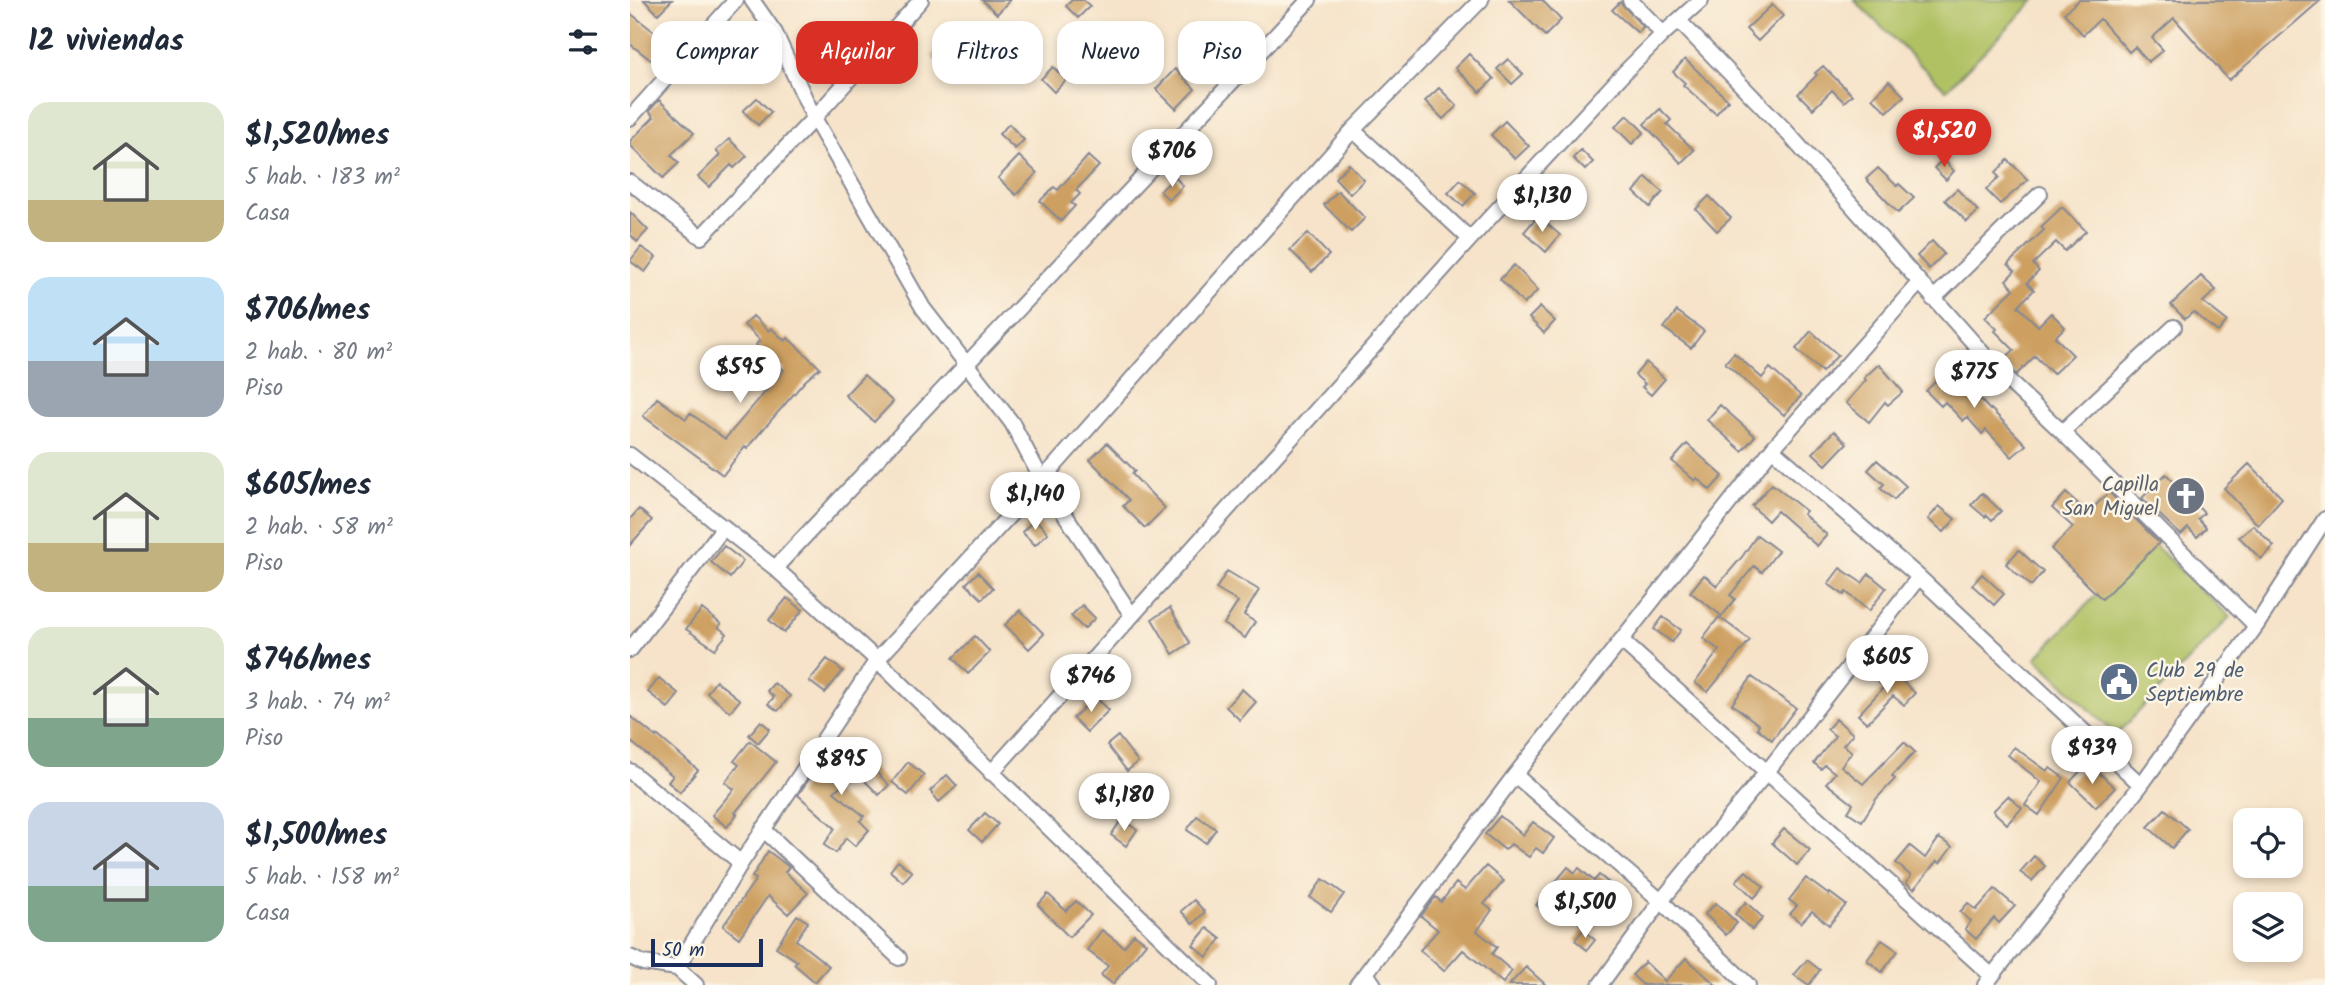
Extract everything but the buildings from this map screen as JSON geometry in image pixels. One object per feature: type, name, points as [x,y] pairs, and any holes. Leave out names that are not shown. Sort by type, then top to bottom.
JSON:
[{"type":"street","points":[[630,118],[736,0]]},
{"type":"street","points":[[752,0],[775,33],[814,118],[923,308],[965,366],[1012,423],[1042,481],[1131,614]]},
{"type":"street","points":[[630,182],[701,237],[814,118],[920,0]]},
{"type":"street","points":[[775,568],[1309,0]]},
{"type":"street","points":[[677,968],[763,829],[877,660],[1042,481],[1353,130],[1481,0]]},
{"type":"street","points":[[1630,0],[1663,34]]},
{"type":"street","points":[[991,773],[1469,239],[1663,34],[1701,0]]},
{"type":"street","points":[[1679,22],[1785,130],[2002,375],[2256,626]]},
{"type":"street","points":[[1353,130],[1469,239]]},
{"type":"street","points":[[1933,299],[2040,194]]},
{"type":"street","points":[[1357,985],[1370,979],[1515,775],[1772,449],[1919,283]]},
{"type":"street","points":[[2062,432],[2174,327]]},
{"type":"street","points":[[1772,449],[1919,577],[2141,785]]},
{"type":"street","points":[[630,455],[775,568],[877,660],[1210,985]]},
{"type":"street","points":[[1621,640],[1988,981],[2141,785],[2256,626],[2325,519]]},
{"type":"street","points":[[630,650],[724,527]]},
{"type":"street","points":[[1600,985],[1661,901],[1766,773],[1919,577]]},
{"type":"street","points":[[630,771],[741,863]]},
{"type":"street","points":[[1515,775],[1661,901],[1748,985]]},
{"type":"street","points":[[763,829],[899,958]]},
{"type":"street","points":[[630,957],[643,963],[677,968],[696,985]]},
{"type":"green space","points":[[1854,0],[2035,0],[1946,90]]},
{"type":"green space","points":[[2149,540],[2230,617],[2116,735],[2036,658]]},
{"type":"place","name":"Capilla San Miguel","points":[[2186,496]]},
{"type":"place","name":"Club 29 de Septiembre","points":[[2119,682]]}]
